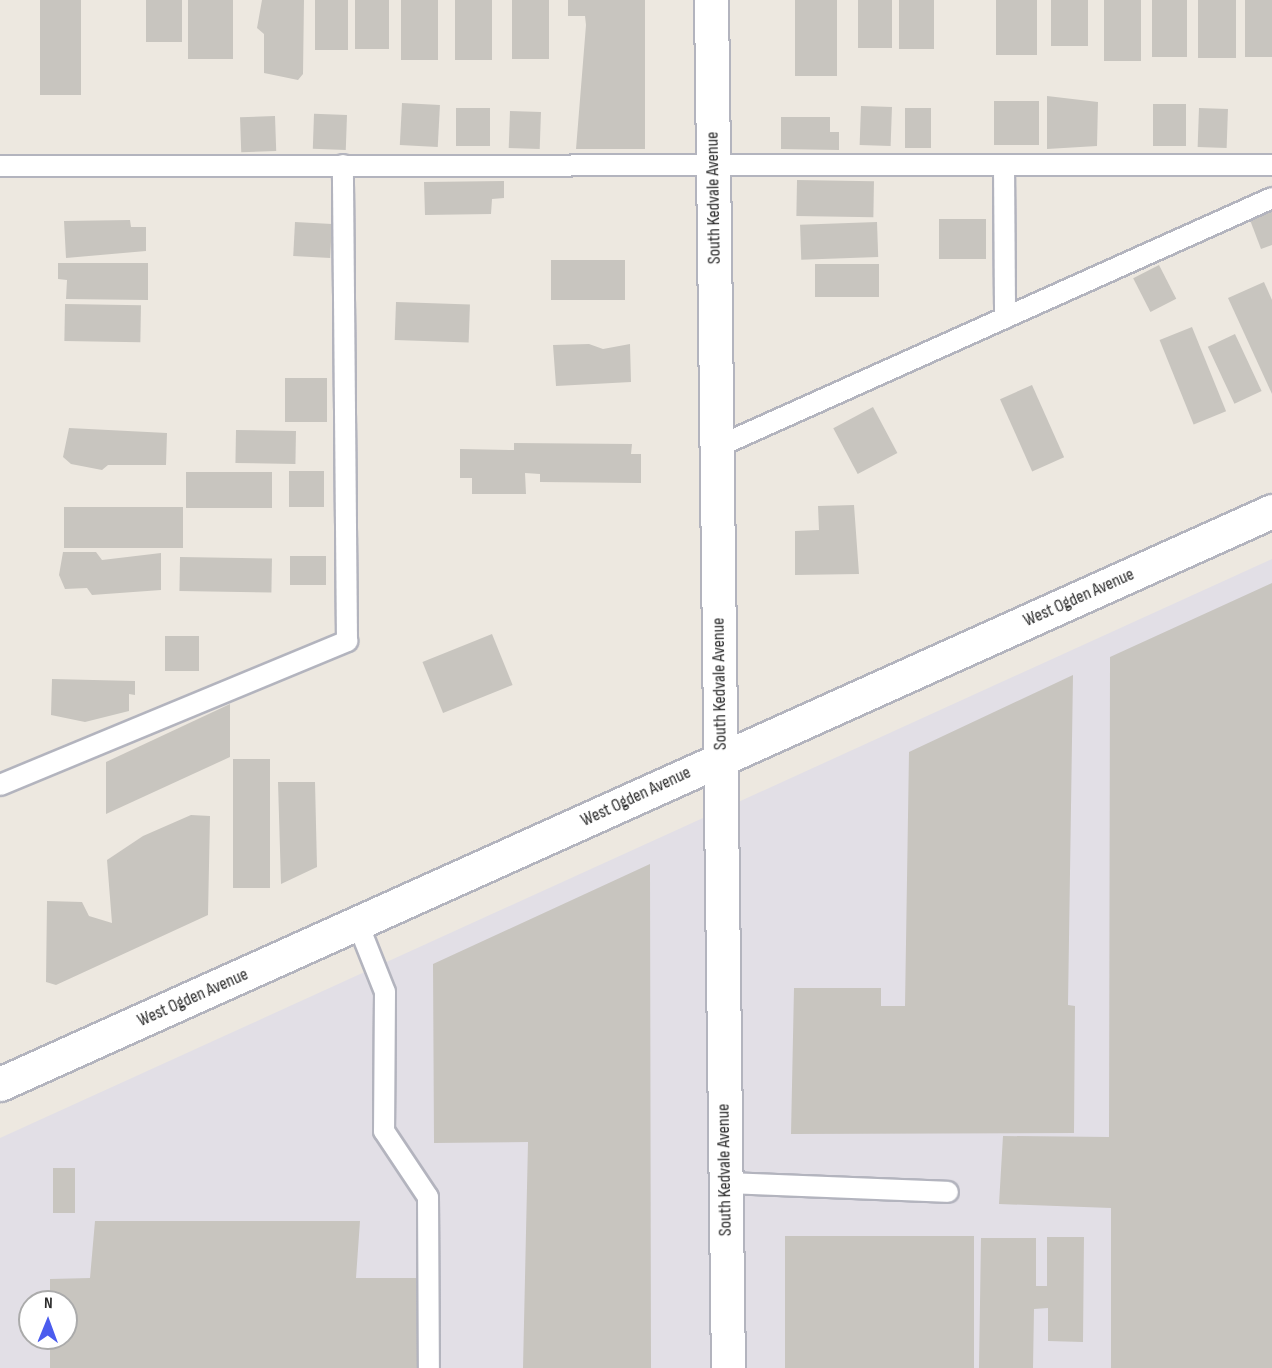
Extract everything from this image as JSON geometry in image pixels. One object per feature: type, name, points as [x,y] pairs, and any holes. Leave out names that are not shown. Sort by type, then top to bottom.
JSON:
[{"type":"main road","name":"South Kedvale Avenue","points":[[711,0],[728,1368]]},
{"type":"main road","name":"West Ogden Avenue","points":[[0,1084],[721,759],[1270,517]]},
{"type":"lane","points":[[0,785],[347,641],[343,165]]},
{"type":"lane","points":[[1004,165],[1005,318]]},
{"type":"lane","points":[[0,166],[1272,165]]},
{"type":"lane","points":[[717,447],[1272,198]]},
{"type":"lane","points":[[358,924],[385,992],[384,1131],[428,1197],[429,1368]]},
{"type":"lane","points":[[725,1183],[948,1192]]},
{"type":"shaded area","points":[[1272,559],[1272,1368],[0,1368],[0,1138]]},
{"type":"building","points":[[40,0],[81,0],[81,95],[40,95]]},
{"type":"building","points":[[146,0],[182,0],[182,42],[146,42]]},
{"type":"building","points":[[188,0],[233,0],[233,59],[188,59]]},
{"type":"building","points":[[262,0],[304,0],[303,74],[298,80],[264,73],[264,34],[257,28]]},
{"type":"building","points":[[315,0],[348,0],[348,50],[315,50]]},
{"type":"building","points":[[355,0],[389,0],[389,49],[355,49]]},
{"type":"building","points":[[401,0],[438,0],[438,60],[401,60]]},
{"type":"building","points":[[455,0],[492,0],[492,60],[455,60]]},
{"type":"building","points":[[512,0],[549,0],[549,59],[512,59]]},
{"type":"building","points":[[568,0],[645,0],[645,149],[576,149],[586,25],[585,16],[568,16]]},
{"type":"building","points":[[795,0],[837,0],[837,76],[795,76]]},
{"type":"building","points":[[858,0],[892,0],[892,48],[858,48]]},
{"type":"building","points":[[899,0],[934,0],[934,49],[899,49]]},
{"type":"building","points":[[996,0],[1037,0],[1037,55],[996,55]]},
{"type":"building","points":[[1051,0],[1088,0],[1088,46],[1051,46]]},
{"type":"building","points":[[1104,0],[1141,0],[1141,61],[1104,61]]},
{"type":"building","points":[[1152,0],[1187,0],[1187,57],[1152,57]]},
{"type":"building","points":[[1198,0],[1236,0],[1236,58],[1198,58]]},
{"type":"building","points":[[1245,0],[1272,0],[1272,57],[1245,57]]},
{"type":"building","points":[[1047,96],[1098,102],[1097,146],[1047,149]]},
{"type":"building","points":[[994,101],[1039,101],[1039,145],[994,145]]},
{"type":"building","points":[[402,103],[440,105],[438,147],[400,145]]},
{"type":"building","points":[[1153,104],[1186,104],[1186,146],[1153,146]]},
{"type":"building","points":[[861,106],[892,107],[891,146],[860,145]]},
{"type":"building","points":[[456,108],[490,108],[490,146],[456,146]]},
{"type":"building","points":[[905,108],[931,108],[931,148],[905,148]]},
{"type":"building","points":[[1199,108],[1228,109],[1227,148],[1198,147]]},
{"type":"building","points":[[510,111],[541,112],[540,149],[509,148]]},
{"type":"building","points":[[314,114],[347,115],[346,150],[313,149]]},
{"type":"building","points":[[275,116],[276,151],[241,152],[240,117]]},
{"type":"building","points":[[781,117],[830,117],[830,132],[839,132],[839,150],[781,149]]},
{"type":"building","points":[[797,180],[874,181],[873,217],[796,216]]},
{"type":"building","points":[[504,181],[504,198],[492,199],[491,214],[425,215],[424,182]]},
{"type":"building","points":[[1272,211],[1272,245],[1261,249],[1250,220]]},
{"type":"building","points":[[939,219],[986,219],[986,259],[939,259]]},
{"type":"building","points":[[130,220],[131,227],[146,227],[146,251],[66,258],[64,221]]},
{"type":"building","points":[[295,222],[332,224],[330,258],[293,256]]},
{"type":"building","points":[[877,222],[878,257],[801,260],[800,225]]},
{"type":"building","points":[[551,260],[625,260],[625,300],[551,300]]},
{"type":"building","points":[[58,263],[148,263],[148,300],[66,299],[67,280],[58,279]]},
{"type":"building","points":[[815,264],[879,264],[879,297],[815,297]]},
{"type":"building","points":[[1159,265],[1176,299],[1150,312],[1133,278]]},
{"type":"building","points":[[1264,282],[1272,300],[1272,394],[1228,298]]},
{"type":"building","points":[[396,302],[470,305],[469,343],[395,340]]},
{"type":"building","points":[[65,304],[141,305],[140,342],[64,341]]},
{"type":"building","points":[[1192,327],[1226,411],[1194,424],[1160,340]]},
{"type":"building","points":[[1235,334],[1262,391],[1234,404],[1208,347]]},
{"type":"building","points":[[589,344],[603,349],[630,344],[631,382],[556,386],[553,345]]},
{"type":"building","points":[[285,378],[327,378],[327,422],[285,422]]},
{"type":"building","points":[[1032,385],[1064,457],[1032,471],[1000,399]]},
{"type":"building","points":[[873,407],[897,453],[858,474],[833,428]]},
{"type":"building","points":[[69,428],[167,433],[166,465],[108,465],[102,470],[71,464],[63,457]]},
{"type":"building","points":[[236,430],[296,431],[295,464],[235,463]]},
{"type":"building","points":[[514,443],[632,444],[631,454],[641,454],[641,483],[540,482],[540,474],[525,473],[526,494],[472,494],[472,478],[460,478],[460,449],[514,450]]},
{"type":"building","points":[[289,471],[324,471],[324,507],[289,507]]},
{"type":"building","points":[[186,472],[272,472],[272,508],[186,508]]},
{"type":"building","points":[[854,505],[859,574],[795,575],[795,531],[819,530],[818,506]]},
{"type":"building","points":[[64,507],[183,507],[183,548],[64,548]]},
{"type":"building","points":[[63,552],[96,552],[102,560],[161,553],[161,590],[92,595],[87,588],[65,589],[59,575]]},
{"type":"building","points":[[290,556],[326,556],[326,585],[290,585]]},
{"type":"building","points":[[180,557],[272,559],[271,593],[179,591]]},
{"type":"building","points":[[1272,583],[1272,1368],[1111,1368],[1111,1208],[999,1204],[1003,1136],[1109,1137],[1110,657]]},
{"type":"building","points":[[492,634],[513,685],[443,713],[422,662]]},
{"type":"building","points":[[165,636],[199,636],[199,671],[165,671]]},
{"type":"building","points":[[1073,675],[1068,1005],[1075,1006],[1074,1133],[791,1134],[794,988],[881,988],[881,1006],[905,1006],[909,752]]},
{"type":"building","points":[[52,679],[135,681],[135,695],[129,694],[129,711],[85,722],[51,715]]},
{"type":"building","points":[[230,704],[230,757],[106,814],[106,762]]},
{"type":"building","points":[[233,759],[270,759],[270,888],[233,888]]},
{"type":"building","points":[[278,782],[315,782],[317,867],[281,884]]},
{"type":"building","points":[[191,815],[210,816],[208,915],[56,985],[46,982],[47,901],[82,902],[89,916],[112,923],[107,860],[143,836]]},
{"type":"building","points":[[650,864],[651,1368],[523,1368],[528,1142],[434,1143],[433,964]]},
{"type":"building","points":[[53,1168],[75,1168],[75,1213],[53,1213]]},
{"type":"building","points":[[95,1221],[360,1221],[356,1278],[418,1278],[421,1368],[50,1368],[50,1350],[78,1350],[78,1290],[50,1290],[50,1279],[90,1278]]},
{"type":"building","points":[[785,1236],[974,1236],[974,1368],[785,1368]]},
{"type":"building","points":[[1047,1237],[1084,1237],[1083,1342],[1048,1341],[1048,1308],[1034,1309],[1033,1368],[979,1368],[981,1238],[1036,1238],[1036,1286],[1047,1286]]}]
